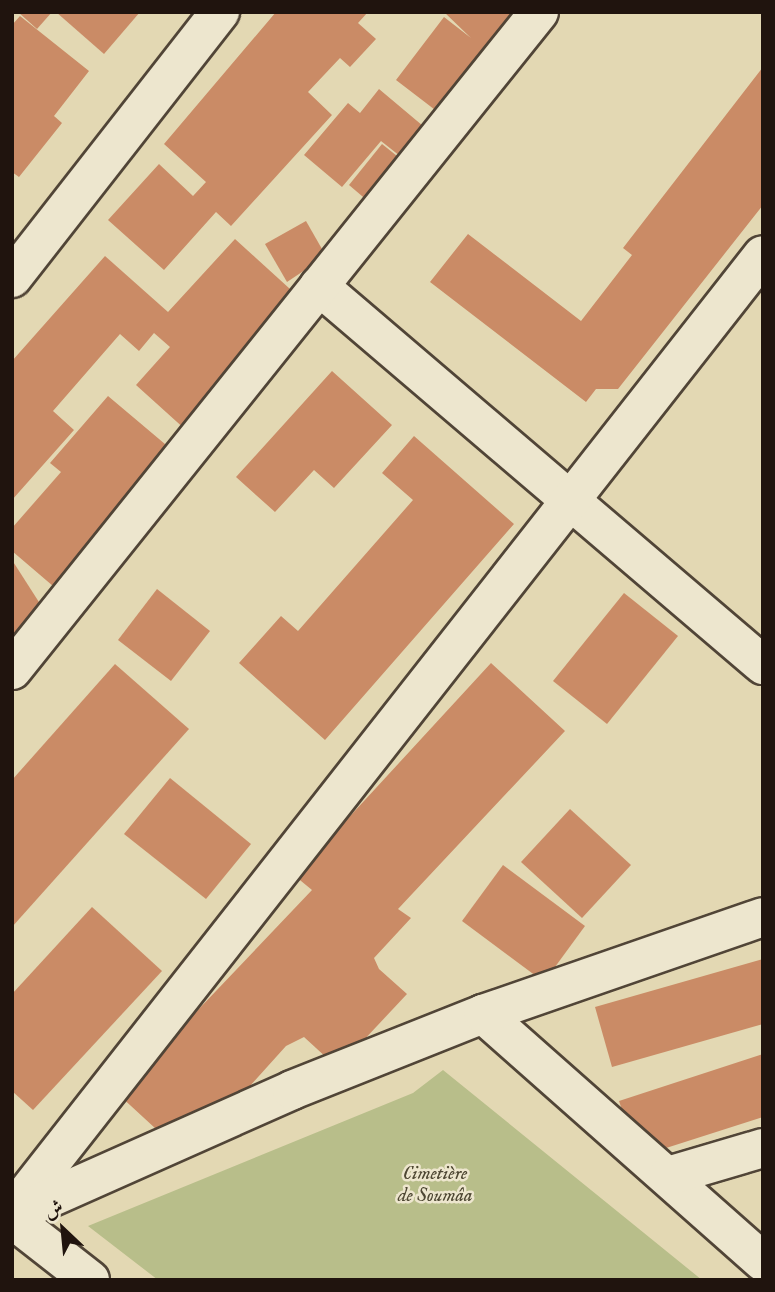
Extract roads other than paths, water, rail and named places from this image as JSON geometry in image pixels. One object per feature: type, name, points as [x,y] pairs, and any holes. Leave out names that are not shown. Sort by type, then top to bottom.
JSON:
[{"type":"street","points":[[12,278],[220,12]]},
{"type":"street","points":[[12,670],[539,12]]},
{"type":"street","points":[[12,1215],[763,255]]},
{"type":"street","points":[[319,286],[763,665]]},
{"type":"street","points":[[12,1215],[292,1090],[483,1014],[763,917]]},
{"type":"street","points":[[483,1014],[763,1262]]},
{"type":"street","points":[[668,1176],[763,1149]]},
{"type":"street","points":[[12,1215],[90,1280]]},
{"type":"park label","name":"Cimetière de Soumâa","points":[[435,1186]]}]
